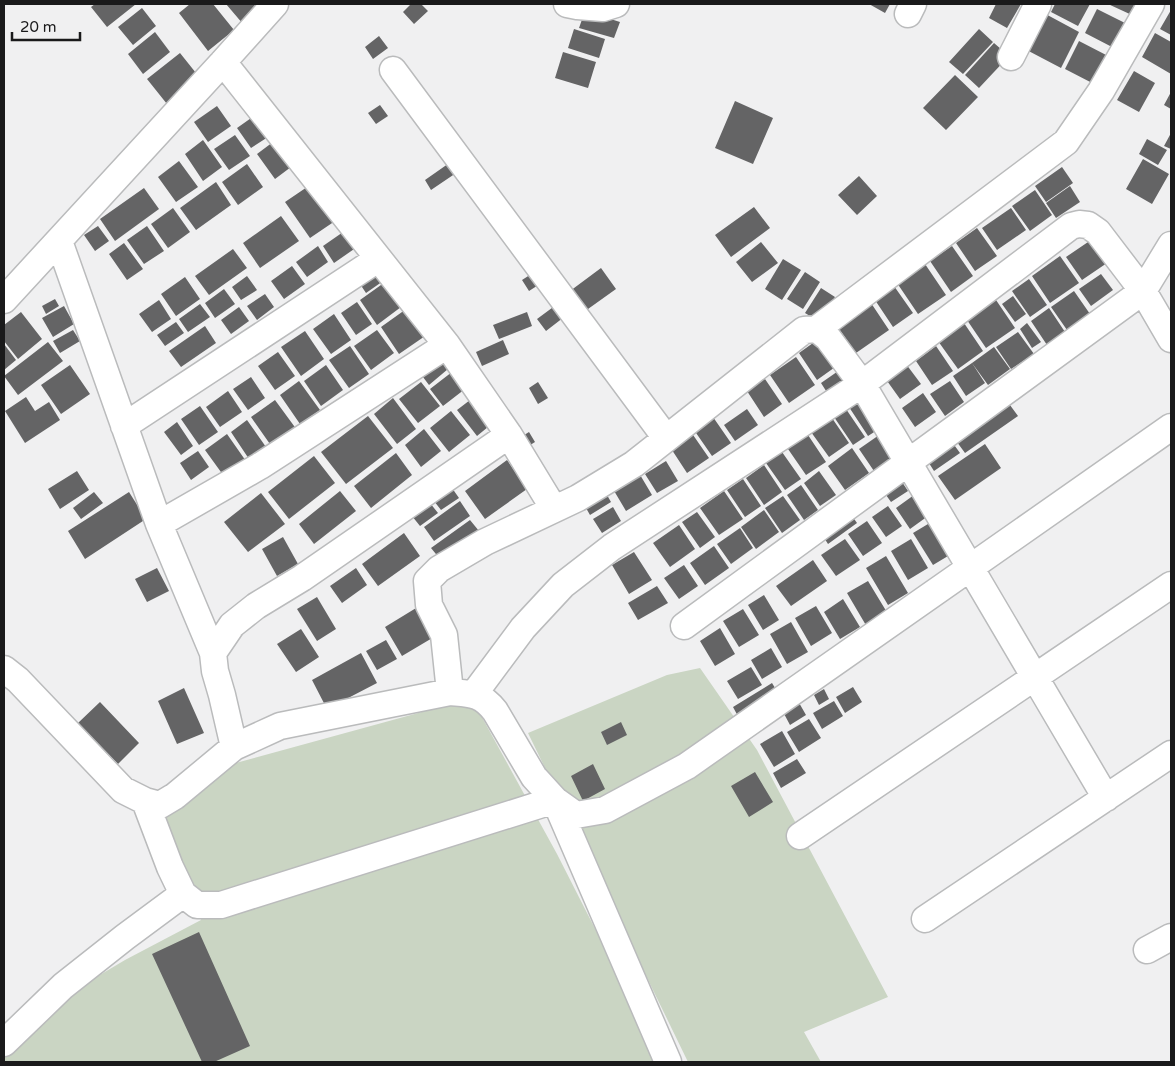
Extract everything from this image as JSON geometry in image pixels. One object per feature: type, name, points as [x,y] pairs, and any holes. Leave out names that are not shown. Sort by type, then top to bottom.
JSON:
[{"type":"street","points":[[4,300],[275,4]]},
{"type":"street","points":[[566,4],[603,8],[616,4]]},
{"type":"street","points":[[1011,57],[1038,4]]},
{"type":"street","points":[[462,693],[444,636],[429,605],[427,581],[439,569],[485,542],[578,498],[634,464],[804,330],[817,329],[1066,142],[1102,91],[1151,4]]},
{"type":"street","points":[[223,62],[447,345],[509,435],[554,509]]},
{"type":"street","points":[[393,70],[666,438]]},
{"type":"street","points":[[462,693],[563,585],[612,547],[862,384],[1071,226],[1079,224],[1088,225],[1098,232],[1143,291],[1171,339]]},
{"type":"street","points":[[59,241],[159,524],[213,653],[215,671],[234,747]]},
{"type":"street","points":[[684,626],[1143,291],[1171,245]]},
{"type":"street","points":[[124,426],[378,259]]},
{"type":"street","points":[[817,329],[828,338],[862,384],[1106,798]]},
{"type":"street","points":[[159,524],[260,466],[447,345]]},
{"type":"street","points":[[4,668],[18,680],[123,790],[145,801],[160,805],[175,796],[234,747],[280,726],[462,693],[488,702],[534,777],[556,800],[576,815],[605,810],[687,766],[1171,427]]},
{"type":"street","points":[[213,653],[232,625],[256,606],[302,578],[509,435]]},
{"type":"street","points":[[800,836],[1171,585]]},
{"type":"street","points":[[925,919],[1171,754]]},
{"type":"street","points":[[145,801],[170,868],[183,894],[197,904],[220,905],[556,800]]},
{"type":"street","points":[[556,800],[668,1062]]},
{"type":"street","points":[[4,1042],[63,986],[183,894]]},
{"type":"street","points":[[1147,950],[1171,937]]},
{"type":"green space","points":[[700,668],[757,750],[888,997],[804,1032],[821,1062],[688,1062],[528,733],[667,675]]},
{"type":"green space","points":[[462,701],[478,710],[557,854],[613,964],[658,1062],[4,1062],[4,1032],[125,960],[201,920],[155,810],[192,775]]},
{"type":"building","points":[[95,4],[136,4],[107,27],[91,7]]},
{"type":"building","points":[[190,4],[213,4],[234,30],[208,51],[179,13]]},
{"type":"building","points":[[226,4],[264,4],[243,24]]},
{"type":"building","points":[[411,4],[421,4],[428,11],[414,24],[403,12]]},
{"type":"building","points":[[869,4],[890,4],[885,13]]},
{"type":"building","points":[[996,4],[1021,4],[1007,28],[989,18]]},
{"type":"building","points":[[1055,4],[1090,4],[1078,26],[1051,12]]},
{"type":"building","points":[[1108,4],[1140,4],[1134,16]]},
{"type":"building","points":[[142,8],[156,26],[133,45],[118,27]]},
{"type":"building","points":[[1097,9],[1125,23],[1112,47],[1085,33]]},
{"type":"building","points":[[1171,10],[1171,35],[1160,29]]},
{"type":"building","points":[[585,11],[620,22],[614,38],[579,28]]},
{"type":"building","points":[[1040,11],[1079,32],[1061,68],[1021,47]]},
{"type":"building","points":[[574,29],[605,39],[599,58],[568,48]]},
{"type":"building","points":[[979,29],[993,42],[963,74],[949,62]]},
{"type":"building","points":[[155,32],[170,52],[143,74],[128,54]]},
{"type":"building","points":[[1155,33],[1171,42],[1171,74],[1142,57]]},
{"type":"building","points":[[379,36],[388,48],[373,59],[365,47]]},
{"type":"building","points":[[1079,41],[1110,57],[1096,85],[1065,69]]},
{"type":"building","points":[[994,43],[1009,56],[979,88],[965,75]]},
{"type":"building","points":[[563,52],[596,62],[588,88],[555,78]]},
{"type":"building","points":[[180,53],[200,78],[167,104],[147,79]]},
{"type":"building","points":[[1134,71],[1155,83],[1139,112],[1117,100]]},
{"type":"building","points":[[955,75],[978,97],[946,130],[923,108]]},
{"type":"building","points":[[1171,92],[1171,109],[1164,105]]},
{"type":"building","points":[[735,101],[773,118],[753,164],[715,148]]},
{"type":"building","points":[[380,105],[388,116],[376,124],[368,113]]},
{"type":"building","points":[[217,106],[231,126],[208,142],[194,122]]},
{"type":"building","points":[[254,116],[268,137],[251,148],[237,128]]},
{"type":"building","points":[[1171,133],[1171,149],[1164,146]]},
{"type":"building","points":[[235,135],[250,156],[229,170],[214,149]]},
{"type":"building","points":[[277,139],[295,164],[275,179],[257,154]]},
{"type":"building","points":[[1147,139],[1167,150],[1158,165],[1139,154]]},
{"type":"building","points":[[203,140],[222,167],[203,181],[185,154]]},
{"type":"building","points":[[455,159],[462,169],[431,190],[425,180]]},
{"type":"building","points":[[1143,159],[1169,174],[1152,204],[1126,189]]},
{"type":"building","points":[[179,161],[198,187],[176,202],[158,177]]},
{"type":"building","points":[[247,164],[263,187],[238,205],[222,182]]},
{"type":"building","points":[[1062,167],[1073,183],[1046,202],[1035,186]]},
{"type":"building","points":[[859,176],[877,196],[857,215],[838,195]]},
{"type":"building","points":[[216,182],[231,205],[196,230],[180,208]]},
{"type":"building","points":[[313,183],[338,219],[310,238],[285,202]]},
{"type":"building","points":[[1070,186],[1080,202],[1056,218],[1046,203]]},
{"type":"building","points":[[144,188],[159,209],[115,241],[100,219]]},
{"type":"building","points":[[1035,190],[1052,215],[1030,231],[1012,206]]},
{"type":"building","points":[[754,207],[770,228],[731,257],[715,235]]},
{"type":"building","points":[[173,208],[190,232],[168,248],[151,224]]},
{"type":"building","points":[[1011,208],[1026,230],[997,250],[982,228]]},
{"type":"building","points":[[281,216],[299,241],[260,268],[243,243]]},
{"type":"building","points":[[98,226],[109,241],[95,251],[84,235]]},
{"type":"building","points":[[147,226],[164,251],[144,264],[127,240]]},
{"type":"building","points":[[977,228],[997,256],[975,271],[956,243]]},
{"type":"building","points":[[346,230],[357,247],[334,263],[323,246]]},
{"type":"building","points":[[1091,240],[1107,263],[1082,280],[1066,257]]},
{"type":"building","points":[[761,242],[778,263],[752,282],[736,262]]},
{"type":"building","points":[[124,243],[143,269],[127,280],[109,254]]},
{"type":"building","points":[[318,246],[328,262],[307,277],[296,262]]},
{"type":"building","points":[[952,246],[973,276],[951,292],[930,261]]},
{"type":"building","points":[[233,249],[247,268],[209,295],[195,276]]},
{"type":"building","points":[[1060,256],[1079,283],[1050,303],[1032,276]]},
{"type":"building","points":[[783,259],[801,270],[782,300],[765,289]]},
{"type":"building","points":[[925,264],[946,295],[918,314],[897,283]]},
{"type":"building","points":[[292,266],[305,284],[284,299],[271,281]]},
{"type":"building","points":[[377,267],[386,279],[366,293],[358,281]]},
{"type":"building","points":[[601,268],[616,289],[581,314],[566,294]]},
{"type":"building","points":[[536,271],[543,282],[529,291],[522,280]]},
{"type":"building","points":[[805,272],[820,282],[803,309],[787,299]]},
{"type":"building","points":[[1101,274],[1113,290],[1091,306],[1079,289]]},
{"type":"building","points":[[247,276],[257,290],[241,300],[232,287]]},
{"type":"building","points":[[185,277],[200,299],[176,316],[161,294]]},
{"type":"building","points":[[1029,279],[1047,305],[1030,317],[1012,291]]},
{"type":"building","points":[[388,280],[405,304],[377,325],[360,300]]},
{"type":"building","points":[[894,286],[913,313],[893,327],[875,300]]},
{"type":"building","points":[[821,288],[835,297],[820,322],[805,313]]},
{"type":"building","points":[[224,289],[235,304],[215,318],[205,303]]},
{"type":"building","points":[[1074,291],[1090,314],[1067,330],[1051,307]]},
{"type":"building","points":[[265,294],[274,307],[257,320],[247,306]]},
{"type":"building","points":[[1013,296],[1026,314],[1015,322],[1002,304]]},
{"type":"building","points":[[55,299],[59,306],[46,314],[42,306]]},
{"type":"building","points":[[159,300],[171,319],[152,332],[139,314]]},
{"type":"building","points":[[996,300],[1015,328],[986,348],[967,320]]},
{"type":"building","points":[[357,302],[372,324],[356,335],[341,313]]},
{"type":"building","points":[[560,302],[568,314],[546,331],[537,319]]},
{"type":"building","points":[[871,303],[889,330],[856,353],[837,326]]},
{"type":"building","points":[[200,304],[210,317],[188,332],[179,319]]},
{"type":"building","points":[[64,306],[74,324],[53,337],[42,318]]},
{"type":"building","points":[[239,307],[249,321],[231,334],[221,320]]},
{"type":"building","points":[[409,307],[428,334],[399,354],[381,327]]},
{"type":"building","points":[[1049,308],[1065,332],[1047,345],[1031,321]]},
{"type":"building","points":[[21,312],[42,339],[18,359],[4,341],[4,325]]},
{"type":"building","points":[[527,312],[532,326],[499,339],[493,325]]},
{"type":"building","points":[[334,314],[351,340],[331,354],[313,329]]},
{"type":"building","points":[[176,322],[184,333],[165,346],[157,335]]},
{"type":"building","points":[[964,323],[983,351],[958,369],[938,341]]},
{"type":"building","points":[[1027,323],[1041,342],[1032,348],[1020,329]]},
{"type":"building","points":[[205,326],[216,343],[181,367],[169,351]]},
{"type":"building","points":[[73,330],[80,341],[60,353],[53,341]]},
{"type":"building","points":[[377,330],[394,353],[371,370],[354,346]]},
{"type":"building","points":[[305,331],[324,359],[301,376],[281,347]]},
{"type":"building","points":[[1018,332],[1034,354],[1011,369],[996,347]]},
{"type":"building","points":[[820,338],[838,365],[817,380],[799,353]]},
{"type":"building","points":[[503,340],[509,354],[482,366],[476,352]]},
{"type":"building","points":[[48,342],[63,361],[18,395],[4,376]]},
{"type":"building","points":[[4,344],[16,360],[4,370]]},
{"type":"building","points":[[350,346],[369,374],[349,388],[329,360]]},
{"type":"building","points":[[936,346],[953,371],[932,385],[916,361]]},
{"type":"building","points":[[994,347],[1010,369],[988,385],[972,363]]},
{"type":"building","points":[[278,352],[295,376],[275,390],[258,366]]},
{"type":"building","points":[[796,357],[815,385],[789,403],[770,375]]},
{"type":"building","points":[[439,358],[448,369],[429,385],[420,373]]},
{"type":"building","points":[[972,363],[985,383],[966,396],[953,376]]},
{"type":"building","points":[[906,364],[921,384],[900,399],[885,378]]},
{"type":"building","points":[[70,365],[90,394],[61,414],[41,385]]},
{"type":"building","points":[[326,365],[343,390],[321,406],[304,381]]},
{"type":"building","points":[[844,367],[851,378],[828,394],[821,383]]},
{"type":"building","points":[[452,372],[465,389],[443,406],[430,389]]},
{"type":"building","points":[[251,377],[265,398],[248,410],[233,389]]},
{"type":"building","points":[[765,379],[782,404],[764,417],[747,391]]},
{"type":"building","points":[[299,381],[320,410],[300,424],[280,395]]},
{"type":"building","points":[[950,381],[964,402],[945,416],[930,394]]},
{"type":"building","points":[[421,382],[440,406],[418,423],[399,399]]},
{"type":"building","points":[[538,382],[548,398],[538,404],[529,388]]},
{"type":"building","points":[[228,391],[242,412],[220,427],[206,407]]},
{"type":"building","points":[[923,393],[936,412],[915,427],[902,408]]},
{"type":"building","points":[[26,397],[35,411],[49,402],[60,420],[25,443],[5,411]]},
{"type":"building","points":[[474,397],[494,422],[477,436],[457,410]]},
{"type":"building","points":[[393,398],[416,429],[397,444],[374,414]]},
{"type":"building","points":[[862,398],[882,427],[868,436],[849,407]]},
{"type":"building","points":[[275,400],[297,430],[272,447],[251,417]]},
{"type":"building","points":[[1007,401],[1018,416],[965,453],[954,438]]},
{"type":"building","points":[[200,406],[218,432],[199,445],[181,419]]},
{"type":"building","points":[[747,409],[758,425],[735,441],[724,425]]},
{"type":"building","points":[[846,409],[865,437],[853,445],[834,417]]},
{"type":"building","points":[[451,411],[470,435],[449,452],[430,428]]},
{"type":"building","points":[[368,416],[393,448],[346,484],[321,452]]},
{"type":"building","points":[[713,417],[731,443],[712,456],[694,430]]},
{"type":"building","points":[[832,418],[849,443],[829,457],[811,432]]},
{"type":"building","points":[[247,420],[266,447],[249,459],[231,432]]},
{"type":"building","points":[[177,422],[193,446],[181,455],[164,432]]},
{"type":"building","points":[[424,429],[441,451],[421,467],[405,445]]},
{"type":"building","points":[[529,432],[535,442],[527,447],[521,437]]},
{"type":"building","points":[[691,432],[709,458],[687,473],[670,447]]},
{"type":"building","points":[[882,433],[899,458],[876,474],[859,449]]},
{"type":"building","points":[[227,434],[248,464],[226,479],[205,450]]},
{"type":"building","points":[[808,435],[826,462],[806,475],[788,449]]},
{"type":"building","points":[[952,442],[960,453],[934,471],[927,460]]},
{"type":"building","points":[[985,444],[1001,468],[955,500],[938,476]]},
{"type":"building","points":[[852,448],[869,473],[845,490],[828,466]]},
{"type":"building","points":[[198,451],[209,467],[191,480],[180,463]]},
{"type":"building","points":[[782,452],[801,479],[785,490],[766,463]]},
{"type":"building","points":[[396,453],[412,475],[371,508],[354,486]]},
{"type":"building","points":[[314,456],[335,483],[289,519],[268,492]]},
{"type":"building","points":[[507,460],[527,489],[485,519],[465,491]]},
{"type":"building","points":[[666,461],[678,481],[657,493],[645,474]]},
{"type":"building","points":[[764,465],[782,492],[764,505],[746,478]]},
{"type":"building","points":[[636,468],[652,495],[626,511],[610,484]]},
{"type":"building","points":[[77,471],[89,490],[60,509],[48,489]]},
{"type":"building","points":[[819,471],[836,495],[820,506],[804,483]]},
{"type":"building","points":[[898,476],[908,491],[891,502],[881,488]]},
{"type":"building","points":[[743,479],[761,506],[745,517],[727,490]]},
{"type":"building","points":[[801,485],[818,510],[804,520],[787,495]]},
{"type":"building","points":[[452,488],[459,498],[441,510],[434,501]]},
{"type":"building","points":[[603,488],[611,502],[590,515],[582,501]]},
{"type":"building","points":[[340,491],[356,511],[314,544],[299,524]]},
{"type":"building","points":[[724,491],[743,519],[719,535],[700,508]]},
{"type":"building","points":[[94,492],[103,503],[81,519],[73,508]]},
{"type":"building","points":[[129,492],[146,519],[85,559],[68,531]]},
{"type":"building","points":[[261,493],[285,524],[248,552],[224,522]]},
{"type":"building","points":[[914,495],[928,516],[910,529],[896,508]]},
{"type":"building","points":[[783,496],[800,520],[782,533],[765,508]]},
{"type":"building","points":[[460,501],[470,516],[434,541],[424,527]]},
{"type":"building","points":[[430,503],[438,513],[420,526],[412,516]]},
{"type":"building","points":[[888,506],[902,526],[886,537],[872,517]]},
{"type":"building","points":[[613,507],[621,521],[602,533],[593,519]]},
{"type":"building","points":[[764,510],[779,532],[756,549],[741,527]]},
{"type":"building","points":[[697,512],[715,537],[700,548],[682,522]]},
{"type":"building","points":[[850,513],[857,523],[828,544],[821,533]]},
{"type":"building","points":[[470,520],[479,531],[440,559],[431,548]]},
{"type":"building","points":[[867,521],[882,543],[863,556],[848,534]]},
{"type":"building","points":[[933,521],[953,553],[933,565],[913,533]]},
{"type":"building","points":[[679,525],[695,549],[670,567],[653,543]]},
{"type":"building","points":[[740,528],[753,548],[731,564],[717,544]]},
{"type":"building","points":[[404,533],[420,556],[378,586],[362,564]]},
{"type":"building","points":[[283,537],[298,564],[277,576],[262,549]]},
{"type":"building","points":[[845,539],[860,560],[836,576],[821,555]]},
{"type":"building","points":[[911,539],[928,568],[908,580],[891,551]]},
{"type":"building","points":[[714,546],[729,568],[705,585],[690,563]]},
{"type":"building","points":[[634,552],[652,580],[629,594],[612,565]]},
{"type":"building","points":[[886,556],[908,593],[888,605],[866,568]]},
{"type":"building","points":[[813,560],[827,581],[791,606],[776,586]]},
{"type":"building","points":[[684,565],[698,586],[679,599],[664,578]]},
{"type":"building","points":[[157,568],[169,591],[147,602],[135,579]]},
{"type":"building","points":[[356,568],[367,585],[342,603],[330,586]]},
{"type":"building","points":[[868,581],[888,614],[867,627],[847,593]]},
{"type":"building","points":[[657,586],[668,603],[638,620],[628,603]]},
{"type":"building","points":[[764,595],[779,620],[763,630],[748,605]]},
{"type":"building","points":[[317,597],[336,629],[317,641],[297,609]]},
{"type":"building","points":[[843,599],[860,627],[840,639],[824,612]]},
{"type":"building","points":[[421,605],[439,634],[402,656],[385,627]]},
{"type":"building","points":[[816,606],[832,633],[811,646],[795,618]]},
{"type":"building","points":[[743,609],[759,635],[739,647],[723,621]]},
{"type":"building","points":[[791,622],[808,652],[787,664],[770,634]]},
{"type":"building","points":[[720,628],[735,654],[715,666],[700,641]]},
{"type":"building","points":[[301,629],[319,657],[296,672],[277,644]]},
{"type":"building","points":[[386,640],[397,659],[377,670],[366,651]]},
{"type":"building","points":[[771,648],[782,667],[762,679],[751,660]]},
{"type":"building","points":[[361,653],[377,683],[327,709],[312,680]]},
{"type":"building","points":[[751,667],[762,685],[738,699],[727,681]]},
{"type":"building","points":[[772,683],[780,696],[740,720],[733,707]]},
{"type":"building","points":[[853,687],[862,702],[845,713],[836,697]]},
{"type":"building","points":[[184,688],[204,733],[177,744],[158,701]]},
{"type":"building","points":[[824,689],[829,699],[819,705],[814,695]]},
{"type":"building","points":[[798,701],[806,715],[790,725],[782,710]]},
{"type":"building","points":[[834,701],[843,716],[822,729],[813,713]]},
{"type":"building","points":[[100,702],[139,743],[118,764],[78,723]]},
{"type":"building","points":[[809,719],[821,738],[799,752],[787,732]]},
{"type":"building","points":[[621,722],[627,735],[607,745],[601,732]]},
{"type":"building","points":[[782,731],[795,754],[774,767],[760,744]]},
{"type":"building","points":[[797,759],[806,773],[781,788],[773,773]]},
{"type":"building","points":[[593,764],[605,789],[583,801],[571,776]]},
{"type":"building","points":[[755,772],[773,802],[749,817],[731,786]]},
{"type":"building","points":[[199,932],[250,1046],[214,1062],[202,1062],[152,954]]}]
